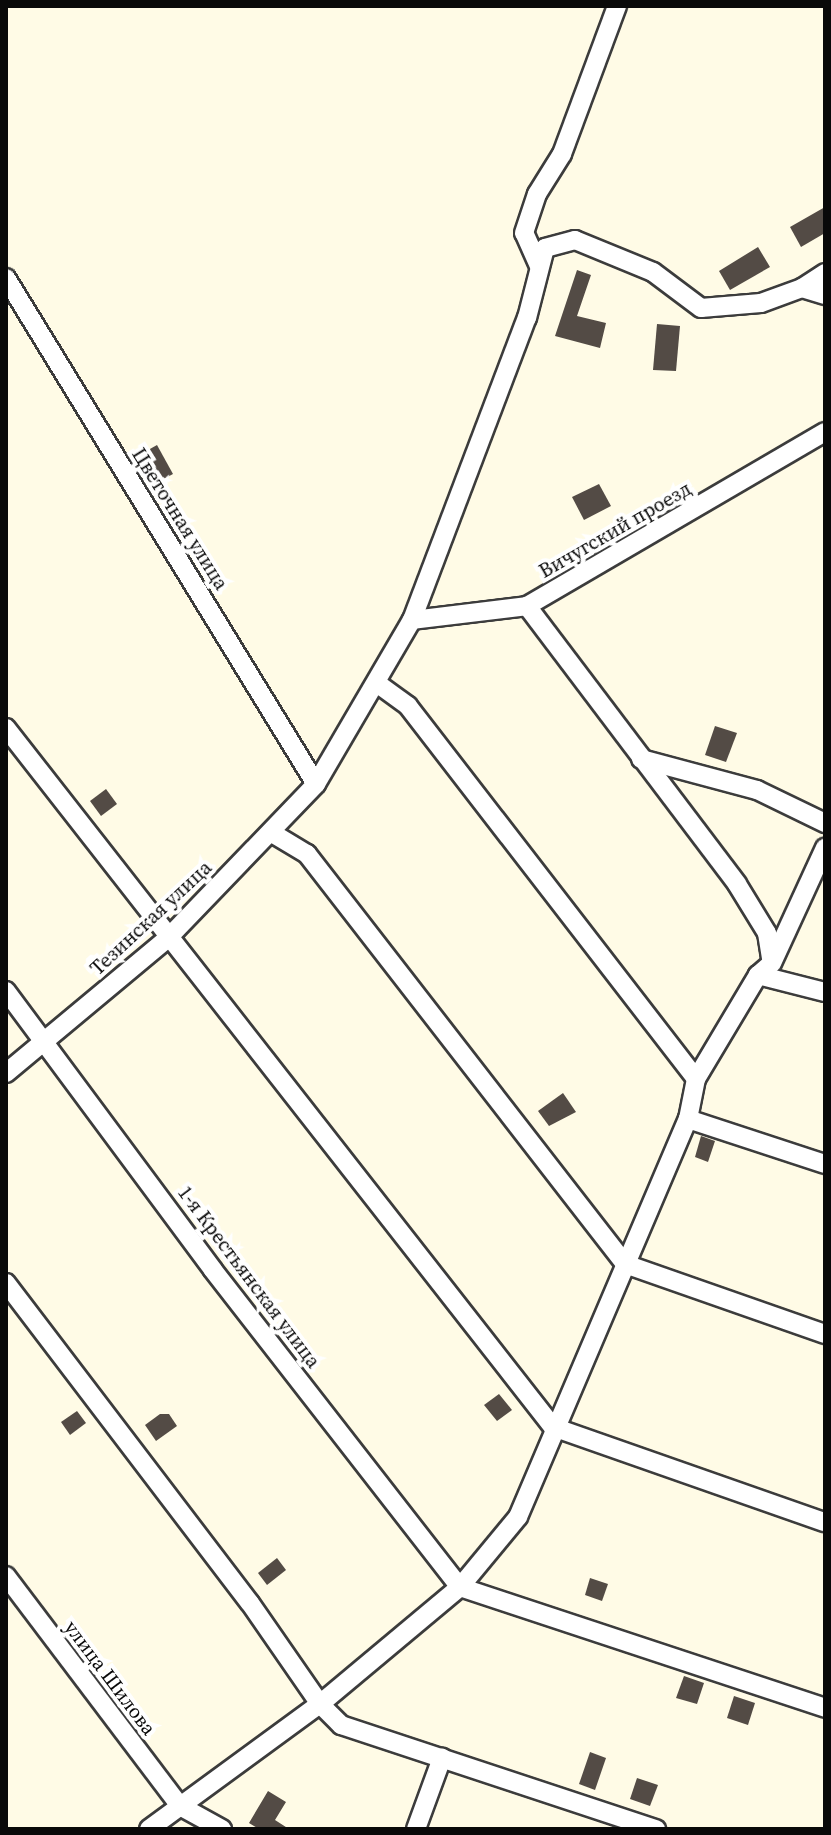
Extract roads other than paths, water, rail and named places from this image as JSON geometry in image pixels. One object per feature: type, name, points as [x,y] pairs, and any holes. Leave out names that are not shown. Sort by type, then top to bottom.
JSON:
[{"type":"street","points":[[539,266],[524,233],[537,194],[562,154],[617,6]]},
{"type":"street","points":[[539,266],[545,248],[575,240],[653,272],[701,308],[761,303],[802,288],[825,273]]},
{"type":"street","name":"Тезинская улица","points":[[6,1073],[167,939],[316,784],[378,684],[412,620],[493,413],[539,266]]},
{"type":"street","name":"Цветочная улица","points":[[7,282],[316,784]]},
{"type":"street","points":[[802,288],[825,295]]},
{"type":"street","name":"Вичугский проезд","points":[[412,620],[527,606],[825,432]]},
{"type":"street","points":[[527,606],[737,884],[767,933],[765,969]]},
{"type":"street","points":[[378,684],[408,706],[696,1079]]},
{"type":"street","points":[[6,728],[167,939],[553,1427],[825,1522]]},
{"type":"street","points":[[641,759],[757,790],[825,823]]},
{"type":"street","points":[[272,833],[307,854],[625,1264],[825,1334]]},
{"type":"street","points":[[149,1829],[320,1704],[460,1587],[518,1517],[553,1427],[688,1119],[696,1079],[765,969],[825,848]]},
{"type":"street","points":[[765,969],[825,992]]},
{"type":"street","name":"1-я Крестьянская улица","points":[[6,991],[47,1041],[213,1270],[460,1587]]},
{"type":"street","points":[[688,1119],[825,1164]]},
{"type":"street","points":[[6,1283],[250,1603],[320,1704],[341,1725],[656,1829]]},
{"type":"street","name":"улица Шилова","points":[[6,1576],[180,1806]]},
{"type":"street","points":[[460,1587],[825,1708]]},
{"type":"street","points":[[416,1829],[442,1758]]},
{"type":"street","points":[[180,1806],[222,1829]]}]
